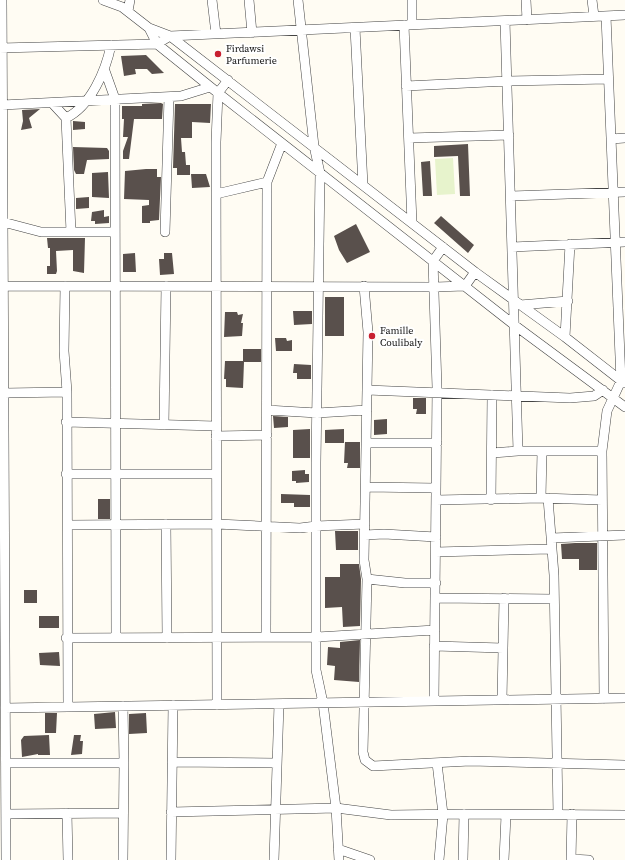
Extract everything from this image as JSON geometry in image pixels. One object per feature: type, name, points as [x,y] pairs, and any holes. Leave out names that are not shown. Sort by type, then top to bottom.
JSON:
[{"type":"street","points":[[2,0],[1,199],[3,222],[2,341],[4,393],[2,524],[3,676],[5,708],[3,724],[6,763],[6,860]]},
{"type":"street","points":[[103,0],[128,11],[149,28],[170,36],[314,146],[442,247],[565,337],[623,382]]},
{"type":"street","points":[[128,11],[130,0]]},
{"type":"street","points":[[212,0],[216,34]]},
{"type":"street","points":[[249,0],[252,32]]},
{"type":"street","points":[[298,0],[300,30],[314,146],[320,173],[316,670],[323,703],[336,808],[339,860]]},
{"type":"street","points":[[412,0],[408,25],[406,86],[412,223]]},
{"type":"street","points":[[526,0],[528,20]]},
{"type":"street","points":[[592,0],[594,16]]},
{"type":"street","points":[[1,48],[157,44],[170,36],[625,15]]},
{"type":"street","points":[[604,699],[602,451],[605,419],[613,398],[623,382],[615,243],[606,16]]},
{"type":"street","points":[[504,21],[508,81],[512,247],[517,303],[513,324],[518,451]]},
{"type":"street","points":[[149,28],[157,44],[214,90],[513,324],[625,408]]},
{"type":"street","points":[[355,28],[363,185]]},
{"type":"street","points":[[66,118],[75,113],[86,101],[105,71],[111,45]]},
{"type":"street","points":[[105,71],[114,99],[116,637]]},
{"type":"street","points":[[406,86],[508,81],[608,79]]},
{"type":"street","points":[[2,105],[53,104],[181,96],[214,90],[228,80]]},
{"type":"street","points":[[214,90],[217,286],[217,705]]},
{"type":"street","points":[[165,232],[169,97]]},
{"type":"street","points":[[53,104],[66,118],[71,232]]},
{"type":"street","points":[[409,138],[509,135]]},
{"type":"street","points":[[611,139],[625,138]]},
{"type":"street","points":[[266,636],[268,182],[282,143]]},
{"type":"street","points":[[216,194],[268,182]]},
{"type":"street","points":[[511,196],[625,192]]},
{"type":"street","points":[[3,222],[42,232],[115,232]]},
{"type":"street","points":[[512,247],[625,242]]},
{"type":"street","points":[[565,337],[570,244]]},
{"type":"street","points":[[434,701],[434,630],[436,598],[436,393],[434,261],[442,247]]},
{"type":"street","points":[[465,286],[475,272]]},
{"type":"street","points":[[2,286],[465,286]]},
{"type":"street","points":[[65,286],[64,351],[67,392],[66,474],[68,525],[66,638],[68,707]]},
{"type":"street","points":[[164,425],[166,286]]},
{"type":"street","points":[[364,286],[368,332],[364,560],[367,579],[364,634],[363,752],[365,760],[369,765],[373,766],[470,761],[625,765]]},
{"type":"street","points":[[517,303],[568,301]]},
{"type":"street","points":[[367,390],[570,398],[594,396],[603,390]]},
{"type":"street","points":[[4,393],[67,392]]},
{"type":"street","points":[[491,500],[492,395]]},
{"type":"street","points":[[267,410],[317,413],[367,410]]},
{"type":"street","points":[[66,422],[216,426]]},
{"type":"street","points":[[216,436],[267,435]]},
{"type":"street","points":[[366,443],[436,442]]},
{"type":"street","points":[[492,454],[518,451],[602,451]]},
{"type":"street","points":[[542,451],[544,498],[552,538],[551,549],[554,576],[558,814]]},
{"type":"street","points":[[66,474],[216,474]]},
{"type":"street","points":[[366,487],[436,488]]},
{"type":"street","points":[[436,500],[544,498],[602,500]]},
{"type":"street","points":[[166,524],[167,638]]},
{"type":"street","points":[[68,525],[217,524],[266,525],[300,528],[365,524]]},
{"type":"street","points":[[365,535],[384,534],[436,537]]},
{"type":"street","points":[[552,538],[603,535],[625,536]]},
{"type":"street","points":[[436,552],[551,549]]},
{"type":"street","points":[[367,579],[405,583],[436,583]]},
{"type":"street","points":[[436,598],[554,599]]},
{"type":"street","points":[[502,700],[504,598]]},
{"type":"street","points":[[66,638],[317,636],[434,630]]},
{"type":"street","points":[[434,646],[503,648]]},
{"type":"street","points":[[5,708],[625,698]]},
{"type":"street","points":[[274,860],[279,704]]},
{"type":"street","points":[[123,706],[123,860]]},
{"type":"street","points":[[170,860],[173,706]]},
{"type":"street","points":[[172,762],[277,763]]},
{"type":"street","points":[[6,763],[124,764]]},
{"type":"street","points":[[437,763],[443,814],[439,860]]},
{"type":"street","points":[[171,812],[336,808],[391,815],[625,815]]},
{"type":"street","points":[[67,813],[68,860]]},
{"type":"street","points":[[6,814],[123,813]]},
{"type":"street","points":[[463,860],[464,814]]},
{"type":"street","points":[[504,860],[506,814]]},
{"type":"street","points":[[572,814],[571,860],[589,860]]},
{"type":"street","points":[[338,849],[370,860]]},
{"type":"green space","points":[[453,158],[455,194],[437,195],[435,159]]},
{"type":"building","points":[[146,55],[164,73],[152,74],[147,69],[135,69],[136,74],[124,76],[121,56]]},
{"type":"building","points":[[142,104],[163,104],[162,119],[134,119],[129,159],[123,159],[123,151],[128,137],[123,137],[124,119],[122,119],[122,106],[142,106]]},
{"type":"building","points":[[175,104],[211,104],[210,123],[192,122],[192,138],[181,138],[182,152],[185,152],[186,165],[190,165],[190,175],[177,175],[177,168],[173,168]]},
{"type":"building","points":[[40,109],[29,118],[32,128],[21,130],[23,121],[22,110]]},
{"type":"building","points":[[73,121],[85,122],[85,129],[73,130]]},
{"type":"building","points":[[468,144],[470,196],[460,196],[458,156],[434,157],[434,146]]},
{"type":"building","points":[[73,147],[107,148],[109,151],[109,159],[87,160],[84,174],[76,174],[74,170]]},
{"type":"building","points":[[430,161],[432,196],[423,196],[421,162]]},
{"type":"building","points":[[157,169],[157,177],[161,177],[159,220],[150,221],[150,223],[142,223],[142,206],[149,205],[149,200],[124,199],[125,171]]},
{"type":"building","points":[[108,172],[109,198],[92,197],[92,173]]},
{"type":"building","points":[[191,174],[206,174],[210,187],[192,188]]},
{"type":"building","points":[[89,197],[89,208],[76,209],[76,198]]},
{"type":"building","points":[[104,210],[104,217],[109,216],[109,223],[95,224],[95,221],[91,221],[92,212]]},
{"type":"building","points":[[441,216],[474,245],[468,253],[434,223]]},
{"type":"building","points":[[356,224],[370,252],[347,263],[339,250],[334,236]]},
{"type":"building","points":[[47,238],[85,238],[84,273],[73,271],[73,250],[56,251],[56,274],[47,274],[47,266],[50,266],[50,248],[48,248]]},
{"type":"building","points":[[135,253],[136,272],[123,272],[123,254]]},
{"type":"building","points":[[164,253],[172,253],[174,274],[160,275],[159,259],[164,259]]},
{"type":"building","points":[[325,297],[344,297],[344,336],[325,336]]},
{"type":"building","points":[[293,311],[312,311],[312,324],[294,325]]},
{"type":"building","points":[[225,312],[237,312],[238,315],[243,314],[241,323],[243,323],[242,336],[224,337]]},
{"type":"building","points":[[275,338],[286,338],[287,341],[292,340],[292,351],[276,351]]},
{"type":"building","points":[[243,349],[261,349],[261,362],[244,362],[243,388],[226,387],[226,379],[224,379],[225,361],[243,361]]},
{"type":"building","points":[[294,364],[311,365],[311,379],[297,379],[297,373],[293,373]]},
{"type":"building","points":[[413,398],[426,398],[426,414],[416,414],[417,409],[413,409]]},
{"type":"building","points":[[273,416],[288,417],[288,427],[274,428]]},
{"type":"building","points":[[387,419],[387,434],[374,435],[374,420]]},
{"type":"building","points":[[310,429],[310,458],[293,458],[293,430]]},
{"type":"building","points":[[344,429],[344,443],[325,443],[325,430]]},
{"type":"building","points":[[345,442],[360,442],[360,468],[347,468],[348,463],[344,463]]},
{"type":"building","points":[[305,470],[305,474],[309,474],[309,482],[296,483],[296,481],[292,481],[292,471]]},
{"type":"building","points":[[281,494],[310,495],[310,507],[294,507],[294,503],[281,503]]},
{"type":"building","points":[[98,499],[110,499],[110,519],[98,519]]},
{"type":"building","points":[[335,531],[358,531],[358,550],[336,550]]},
{"type":"building","points":[[597,543],[597,570],[579,570],[579,559],[562,559],[561,544]]},
{"type":"building","points":[[340,564],[359,564],[361,579],[360,626],[343,627],[342,607],[325,608],[325,577],[340,577]]},
{"type":"building","points":[[24,590],[37,590],[37,603],[24,603]]},
{"type":"building","points":[[39,616],[59,616],[59,628],[39,628]]},
{"type":"building","points":[[360,640],[359,682],[334,680],[335,666],[327,665],[328,647],[340,648],[340,642]]},
{"type":"building","points":[[59,652],[60,666],[40,665],[39,653]]},
{"type":"building","points":[[115,712],[116,728],[95,729],[94,714]]},
{"type":"building","points":[[45,713],[57,713],[56,733],[45,733]]},
{"type":"building","points":[[146,713],[147,733],[129,734],[129,714]]},
{"type":"building","points":[[49,735],[50,755],[38,754],[22,757],[21,740],[24,736]]},
{"type":"building","points":[[74,735],[81,735],[80,741],[83,741],[82,754],[71,755]]},
{"type":"place","name":"Firdawsi Parfumerie","points":[[218,54]]},
{"type":"place","name":"Famille Coulibaly","points":[[372,336]]}]
